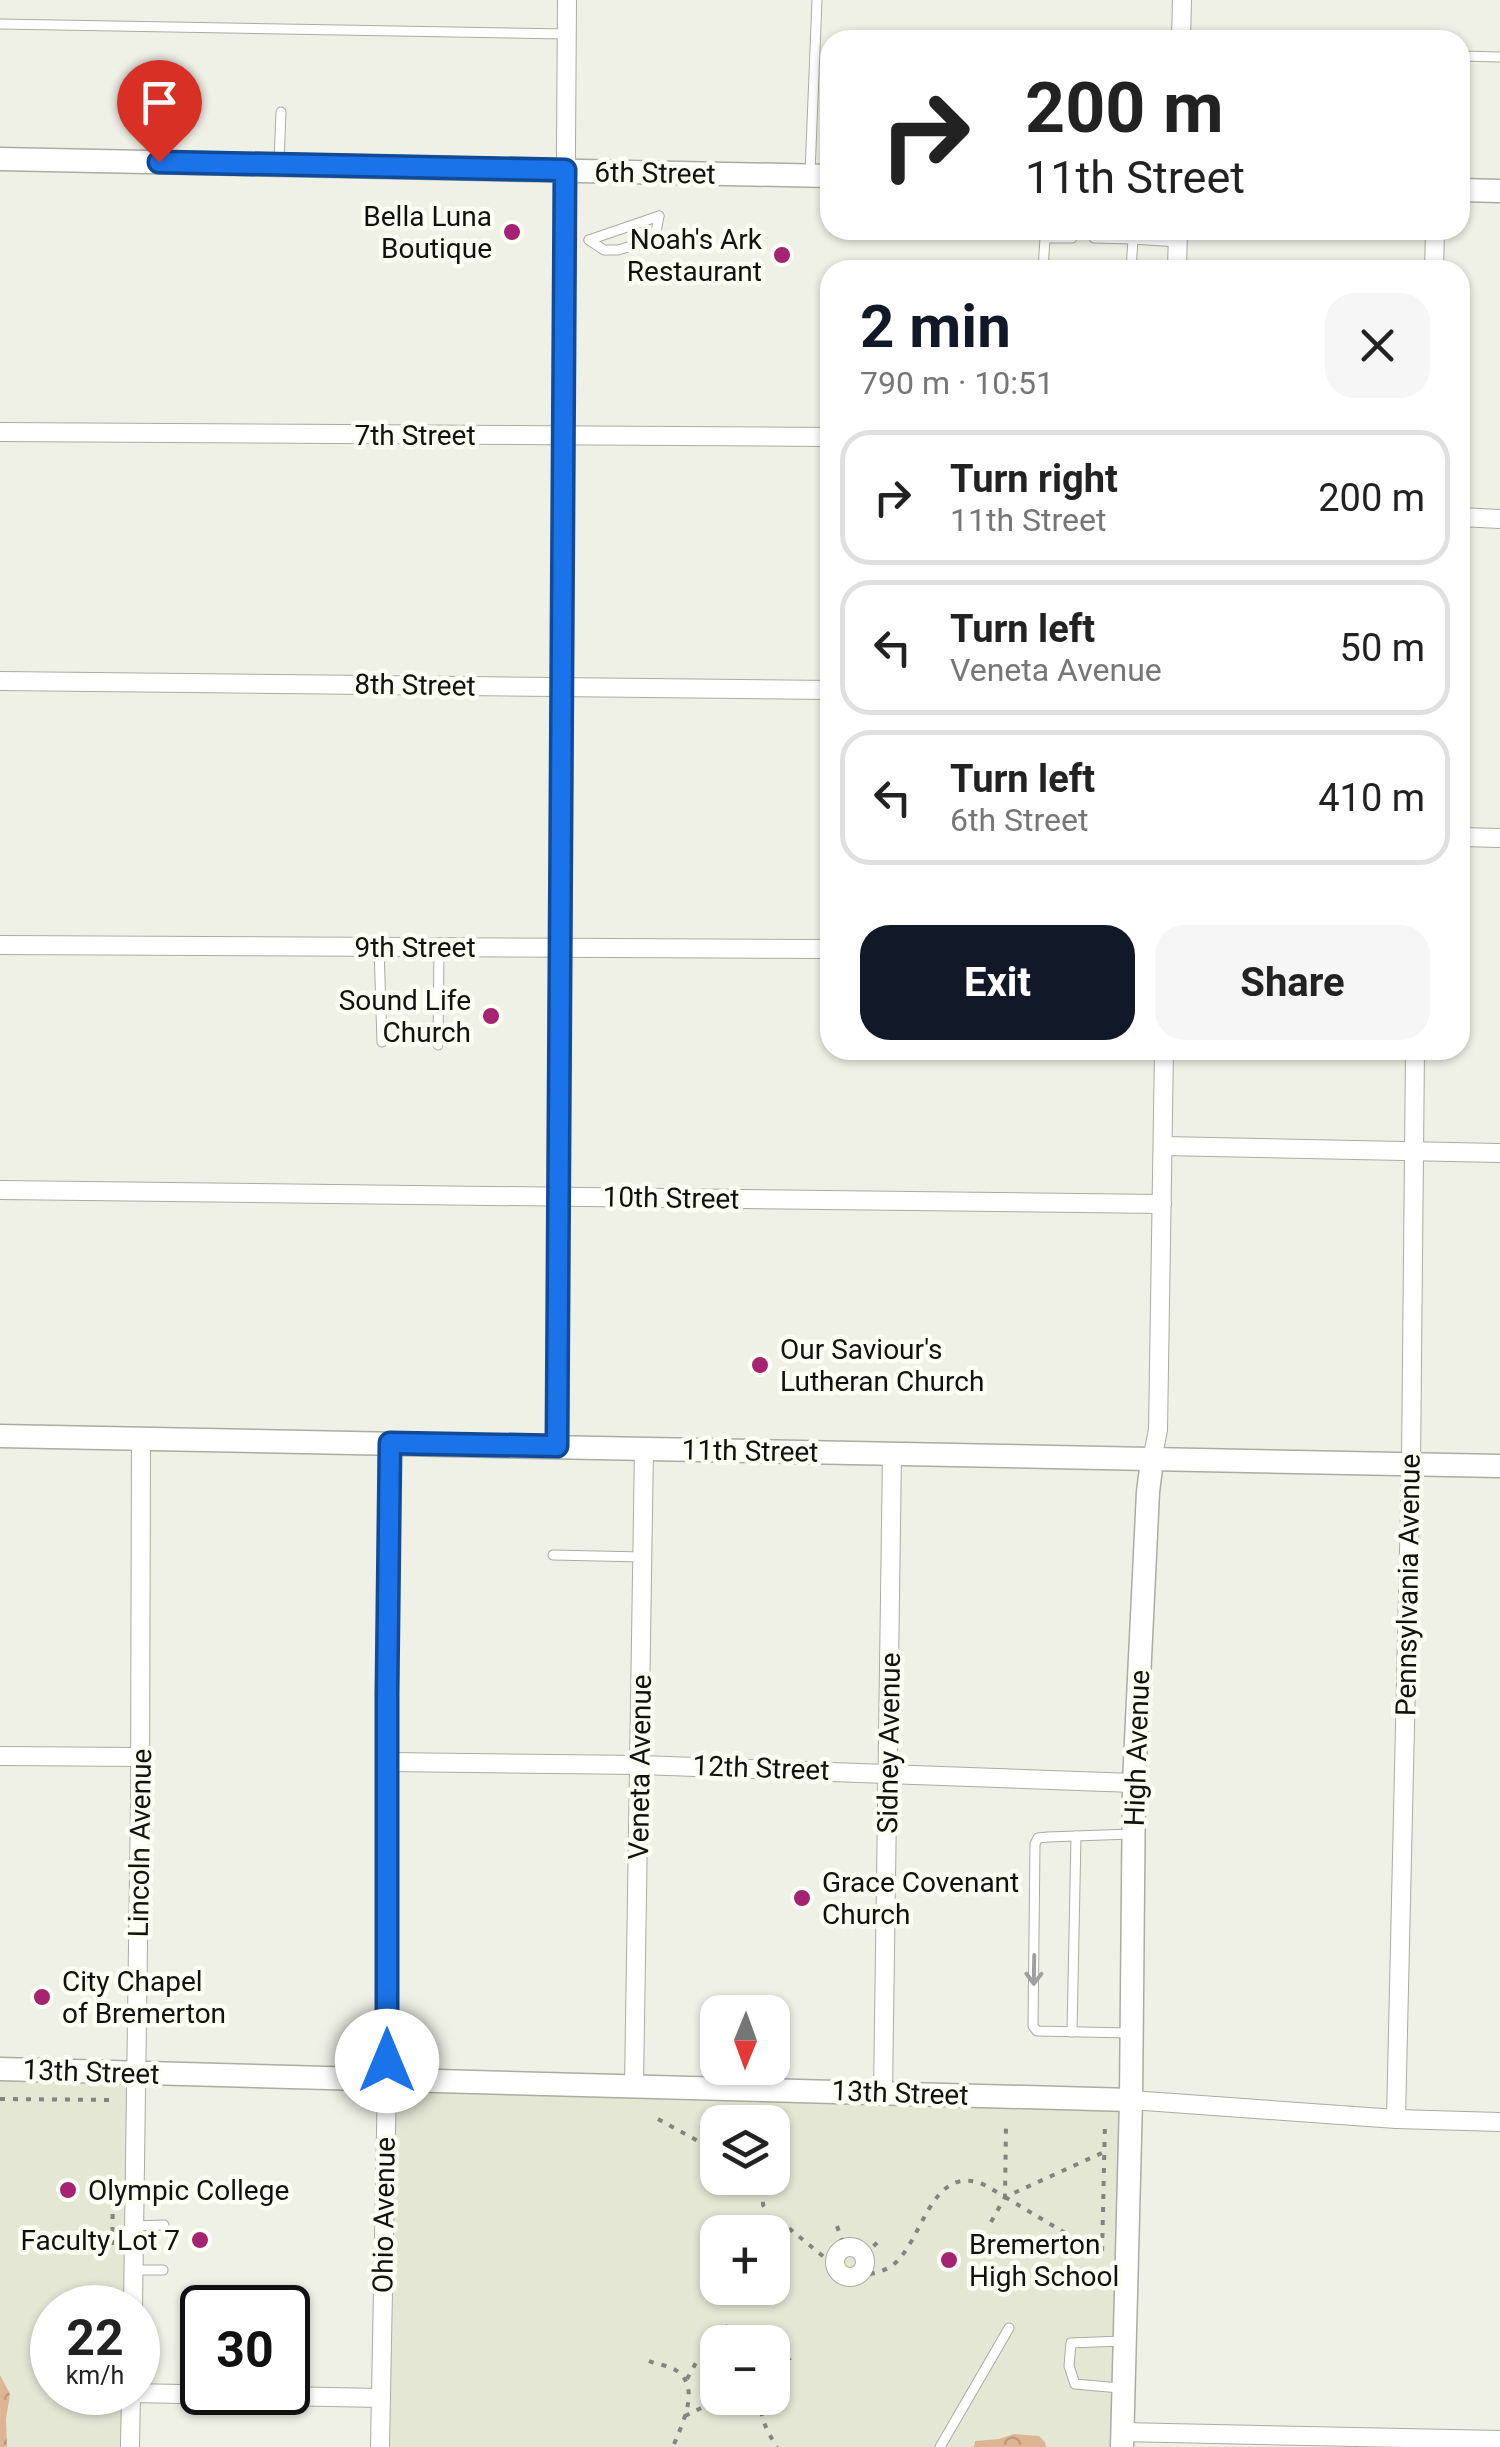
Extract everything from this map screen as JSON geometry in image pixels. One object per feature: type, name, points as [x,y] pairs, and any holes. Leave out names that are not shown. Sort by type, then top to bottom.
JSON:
[{"type":"main road","name":"6th Street","points":[[0,159],[820,176]]},
{"type":"main road","points":[[1470,190],[1500,191]]},
{"type":"main road","name":"11th Street","points":[[0,1436],[1500,1466]]},
{"type":"main road","name":"High Avenue","points":[[1122,2440],[1134,1783],[1152,1460]]},
{"type":"main road","name":"13th Street","points":[[0,2069],[1131,2100]]},
{"type":"street","points":[[557,1446],[567,0]]},
{"type":"street","points":[[1181,30],[1182,0]]},
{"type":"street","name":"7th Street","points":[[0,432],[820,437]]},
{"type":"street","points":[[1470,518],[1500,519]]},
{"type":"street","name":"8th Street","points":[[0,680],[820,690]]},
{"type":"street","points":[[1470,837],[1500,838]]},
{"type":"street","name":"9th Street","points":[[0,945],[820,950]]},
{"type":"street","name":"High Avenue","points":[[1152,1460],[1158,1430],[1164,1060]]},
{"type":"street","name":"Pennsylvania Avenue","points":[[1396,2119],[1411,1464],[1415,1060]]},
{"type":"street","points":[[1163,1146],[1500,1153]]},
{"type":"street","name":"10th Street","points":[[0,1190],[1162,1204]]},
{"type":"street","name":"Lincoln Avenue","points":[[133,2285],[141,1438]]},
{"type":"street","name":"Ohio Avenue","points":[[380,2447],[388,2080],[390,1443]]},
{"type":"street","name":"Veneta Avenue","points":[[634,2086],[644,1448]]},
{"type":"street","name":"Sidney Avenue","points":[[883,2093],[892,1454]]},
{"type":"street","points":[[0,1756],[141,1757]]},
{"type":"street","name":"12th Street","points":[[386,1762],[640,1764],[1134,1783]]},
{"type":"street","name":"13th Street","points":[[1131,2100],[1396,2119],[1500,2122]]},
{"type":"street","points":[[844,2246],[858,2249],[864,2255],[865,2265],[857,2276],[843,2275],[836,2267],[837,2254],[844,2246]]},
{"type":"street","points":[[160,2394],[381,2398]]},
{"type":"street","points":[[130,2447],[131,2415]]},
{"type":"street","points":[[1122,2440],[1500,2440]]},
{"type":"lane","points":[[817,0],[820,176]]},
{"type":"lane","points":[[0,24],[566,34]]},
{"type":"lane","points":[[1470,56],[1500,57]]},
{"type":"lane","points":[[279,165],[281,112]]},
{"type":"lane","points":[[659,216],[656,232],[648,241],[604,250],[589,240],[659,216]]},
{"type":"lane","points":[[1132,260],[1133,240]]},
{"type":"lane","points":[[379,947],[382,1042]]},
{"type":"lane","points":[[438,1045],[439,948]]},
{"type":"lane","points":[[553,1555],[643,1557]]},
{"type":"lane","points":[[1131,2033],[1037,2031],[1033,2026],[1035,1844],[1038,1838],[1134,1834]]},
{"type":"lane","points":[[1072,2032],[1076,1836]]},
{"type":"lane","points":[[134,2226],[164,2225]]},
{"type":"lane","points":[[134,2270],[163,2270]]},
{"type":"lane","points":[[940,2447],[1010,2328]]},
{"type":"lane","points":[[1123,2388],[1075,2384],[1069,2366],[1071,2343],[1124,2341]]},
{"type":"path","points":[[0,2099],[116,2100]]},
{"type":"path","points":[[658,2119],[700,2142]]},
{"type":"path","points":[[991,2222],[1005,2197],[1006,2124]]},
{"type":"path","points":[[857,2276],[882,2272],[895,2263],[908,2248],[941,2190],[960,2181],[975,2182],[1005,2197],[1102,2255],[1104,2152],[1005,2197]]},
{"type":"path","points":[[112,2245],[114,2190]]},
{"type":"path","points":[[764,2195],[763,2205],[768,2212]]},
{"type":"path","points":[[838,2226],[844,2246]]},
{"type":"path","points":[[790,2229],[836,2267]]},
{"type":"path","points":[[864,2255],[878,2240]]},
{"type":"path","points":[[727,2325],[728,2321]]},
{"type":"path","points":[[686,2379],[700,2358]]},
{"type":"path","points":[[649,2362],[674,2369],[686,2379],[690,2392],[673,2447]]},
{"type":"path","points":[[685,2416],[700,2408]]},
{"type":"path","points":[[761,2415],[776,2447]]},
{"type":"shaded area","name":"Olympic College","points":[[0,2070],[138,2073],[134,2285],[30,2285],[30,2415],[132,2415],[131,2447],[0,2447]]},
{"type":"shaded area","name":"Bremerton High School","points":[[387,2080],[1131,2100],[1122,2447],[380,2447]]},
{"type":"green space","points":[[0,2375],[10,2394],[7,2447],[0,2447]]},
{"type":"green space","points":[[1014,2434],[1039,2436],[1046,2447],[974,2447],[975,2441]]},
{"type":"place","name":"Bella Luna Boutique","points":[[512,232]]},
{"type":"place","name":"Noah's Ark Restaurant","points":[[782,255]]},
{"type":"place","name":"Sound Life Church","points":[[491,1016]]},
{"type":"place","name":"Our Saviour's Lutheran Church","points":[[760,1365]]},
{"type":"place","name":"Grace Covenant Church","points":[[802,1898]]},
{"type":"place","name":"City Chapel of Bremerton","points":[[42,1997]]},
{"type":"place","name":"Olympic College","points":[[68,2190]]},
{"type":"place","name":"Faculty Lot 7","points":[[200,2240]]},
{"type":"place","name":"Bremerton High School","points":[[949,2260]]},
{"type":"route","points":[[159,162],[565,170],[557,1446],[390,1443],[387,2061]]}]
